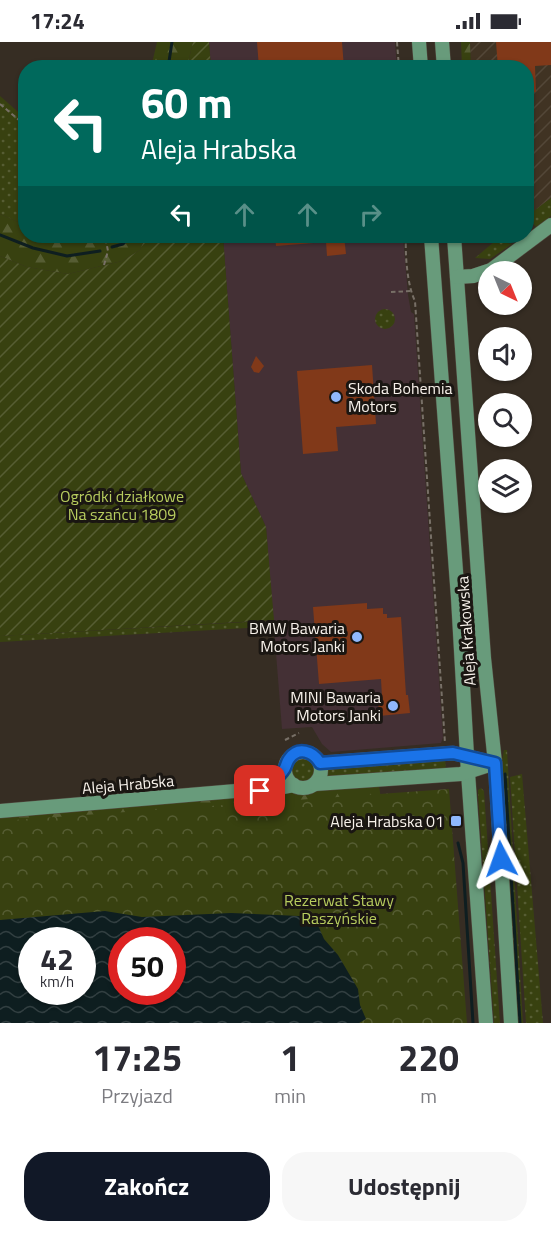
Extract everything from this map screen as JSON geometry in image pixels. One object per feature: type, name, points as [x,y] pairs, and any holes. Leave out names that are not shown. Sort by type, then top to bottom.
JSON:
[{"type":"main road","points":[[419,42],[420,60]]},
{"type":"main road","points":[[442,42],[443,60]]},
{"type":"main road","points":[[534,238],[551,225]]},
{"type":"main road","name":"Aleja Krakowska","points":[[431,243],[458,598],[486,1023]]},
{"type":"main road","name":"Aleja Krakowska","points":[[455,243],[485,668],[495,763],[511,1023]]},
{"type":"main road","points":[[457,277],[473,276],[491,270],[527,243]]},
{"type":"main road","points":[[466,725],[475,740],[481,742],[492,740]]},
{"type":"main road","points":[[258,789],[274,780],[285,769],[290,757],[302,751],[311,753],[320,763],[321,773],[315,784]]},
{"type":"main road","points":[[320,763],[453,753],[495,763]]},
{"type":"main road","points":[[285,769],[287,778],[294,785],[303,788],[315,784],[468,773],[495,763]]},
{"type":"main road","name":"Aleja Hrabska","points":[[0,811],[258,789],[267,791],[294,785]]},
{"type":"path","points":[[397,42],[398,60]]},
{"type":"path","points":[[0,104],[18,119]]},
{"type":"path","points":[[104,265],[108,251],[106,243]]},
{"type":"path","points":[[405,243],[416,312],[446,748]]},
{"type":"path","points":[[391,292],[411,291]]},
{"type":"path","points":[[285,740],[299,733]]},
{"type":"shaded area","points":[[209,42],[395,42],[396,60],[210,60]]},
{"type":"shaded area","points":[[470,42],[551,42],[551,198],[534,211],[534,60],[471,60]]},
{"type":"shaded area","points":[[224,243],[404,243],[408,295],[411,312],[414,314],[443,737],[441,743],[331,752],[322,744],[312,727],[282,729],[266,527],[241,473]]},
{"type":"green space","points":[[157,42],[193,42],[189,60],[153,60]]},
{"type":"green space","points":[[193,42],[209,42],[210,60],[189,60]]},
{"type":"green space","points":[[461,42],[470,42],[471,60],[462,60]]},
{"type":"green space","points":[[0,96],[18,112],[18,222],[0,214]]},
{"type":"green space","points":[[551,198],[551,216],[536,227],[534,211]]},
{"type":"green space","points":[[0,214],[18,222],[18,243],[143,243],[140,250],[122,261],[68,274],[27,267],[0,256]]},
{"type":"green space","name":"Ogródki działkowe Na szańcu 1809","points":[[143,243],[224,243],[241,473],[266,527],[274,620],[0,636],[0,256],[27,267],[68,274],[122,261],[140,250]]},
{"type":"green space","points":[[493,243],[512,244],[490,259],[475,258]]},
{"type":"green space","points":[[381,309],[389,309],[395,315],[395,323],[389,329],[381,329],[375,323],[375,315]]},
{"type":"green space","points":[[263,621],[264,627],[0,642],[0,636]]},
{"type":"green space","points":[[504,750],[507,750],[523,1023],[517,1023],[502,761]]},
{"type":"green space","points":[[304,758],[312,762],[316,770],[312,778],[304,782],[296,778],[292,770],[296,762]]},
{"type":"green space","points":[[445,758],[446,770],[323,779],[325,767]]},
{"type":"green space","points":[[522,774],[543,1023],[526,1023],[510,777]]},
{"type":"green space","points":[[379,785],[381,800],[0,832],[0,816]]},
{"type":"green space","points":[[481,788],[484,791],[500,1023],[494,1023],[478,795],[478,790]]},
{"type":"green space","name":"Rezerwat Stawy Raszyńskie","points":[[449,789],[467,1023],[0,1023],[0,821]]},
{"type":"water","points":[[105,911],[142,917],[231,913],[299,916],[313,914],[324,939],[338,955],[358,989],[360,1005],[366,1019],[359,1023],[0,1023],[0,920]]},
{"type":"building","points":[[257,42],[342,42],[343,60],[258,60]]},
{"type":"building","points":[[496,42],[551,42],[551,65],[535,66],[536,92],[534,92],[534,60],[497,60]]},
{"type":"building","points":[[276,243],[314,243],[276,246]]},
{"type":"building","points":[[326,243],[345,243],[346,254],[327,256]]},
{"type":"building","points":[[256,356],[264,366],[259,373],[254,372],[251,367]]},
{"type":"building","name":"Skoda Bohemia Motors","points":[[372,365],[376,424],[336,427],[338,451],[303,454],[297,371]]},
{"type":"building","points":[[367,603],[367,609],[383,608],[383,614],[387,614],[387,618],[401,617],[406,695],[408,695],[410,713],[379,716],[378,697],[382,697],[381,679],[319,684],[313,607]]},
{"type":"waterway","points":[[169,60],[172,42]]},
{"type":"waterway","points":[[0,235],[18,242]]},
{"type":"waterway","points":[[20,243],[67,256],[100,251]]},
{"type":"waterway","points":[[112,247],[124,243]]},
{"type":"waterway","points":[[505,774],[520,1023]]},
{"type":"waterway","points":[[458,843],[463,863],[473,1023]]},
{"type":"place","name":"Skoda Bohemia Motors","points":[[336,397]]},
{"type":"place","name":"BMW Bawaria Motors Janki","points":[[357,637]]},
{"type":"place","name":"MINI Bawaria Motors Janki","points":[[393,706]]},
{"type":"place","name":"Aleja Hrabska 01","points":[[456,821]]},
{"type":"route","points":[[260,791],[259,787],[274,780],[285,769],[291,756],[302,751],[311,753],[319,759],[320,763],[453,753],[495,763],[501,859]]}]
